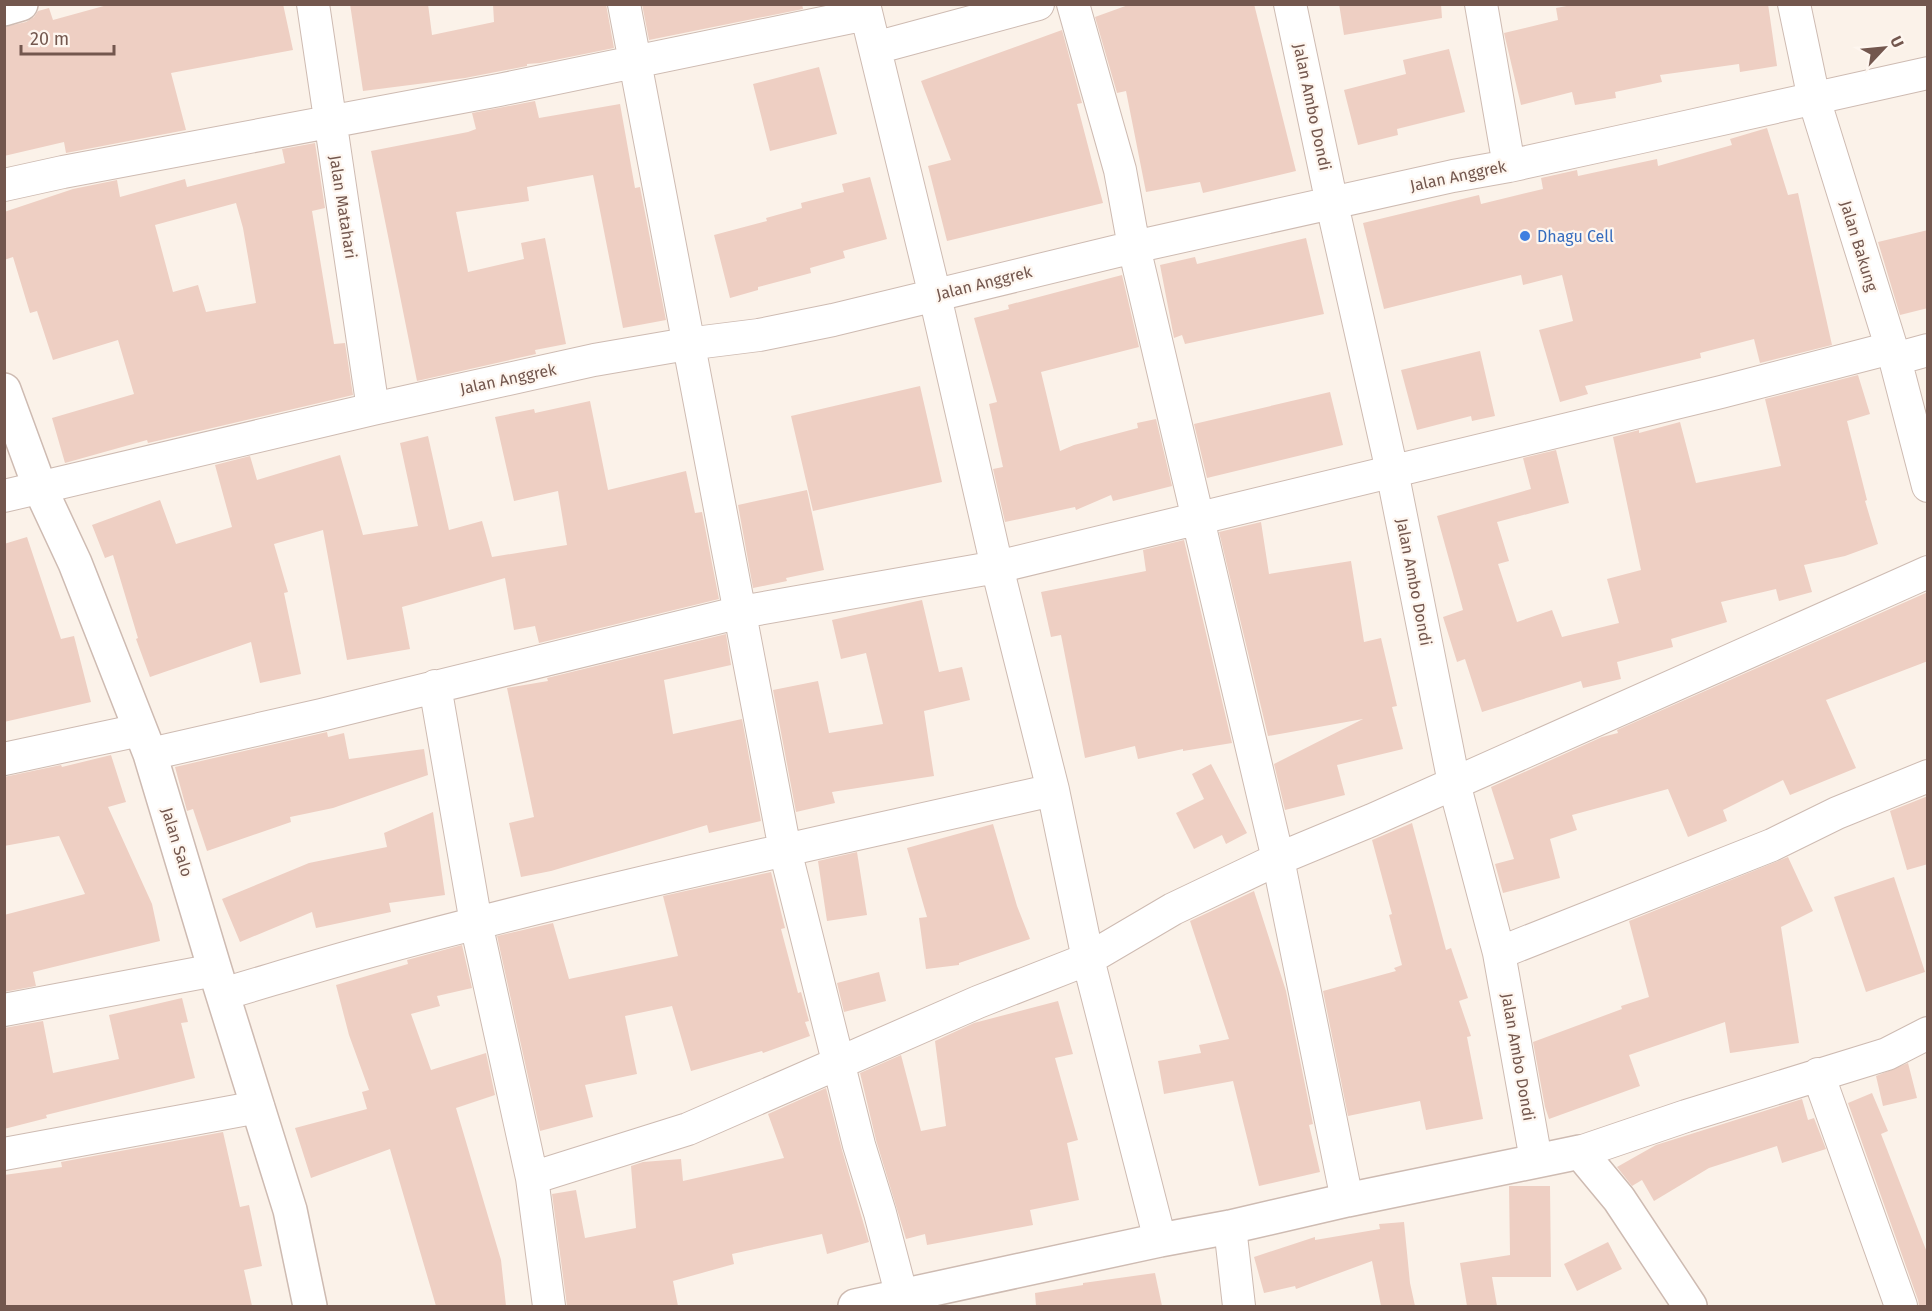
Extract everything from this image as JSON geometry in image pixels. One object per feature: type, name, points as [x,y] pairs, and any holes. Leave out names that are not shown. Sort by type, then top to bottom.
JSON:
[{"type":"street","points":[[4,9],[21,4]]},
{"type":"street","name":"Jalan Matahari","points":[[313,4],[373,409]]},
{"type":"street","points":[[624,4],[785,850],[859,1145],[902,1297]]},
{"type":"street","points":[[875,48],[1038,4]]},
{"type":"street","points":[[1073,4],[1120,170],[1134,247],[1278,859],[1347,1200]]},
{"type":"street","name":"Jalan Ambo Dondi","points":[[1290,4],[1392,471],[1454,783],[1499,953],[1536,1160]]},
{"type":"street","points":[[1481,4],[1509,166]]},
{"type":"street","name":"Jalan Bakung","points":[[1794,4],[1814,99],[1893,354],[1928,486]]},
{"type":"street","points":[[4,185],[499,90],[865,9],[935,296],[997,567],[1053,790],[1088,959],[1160,1240]]},
{"type":"street","name":"Jalan Anggrek","points":[[4,496],[373,409],[594,360],[687,344],[759,335],[935,296],[1134,247],[1928,73]]},
{"type":"street","points":[[4,759],[145,742],[435,686],[741,612],[997,567],[1698,397],[1893,354],[1928,350]]},
{"type":"street","name":"Jalan Salo","points":[[4,390],[40,488],[75,563],[145,742],[290,1210],[310,1306]]},
{"type":"street","points":[[532,1178],[688,1129],[978,1002],[1088,959],[1173,909],[1278,859],[1372,820],[1928,572]]},
{"type":"street","points":[[435,686],[476,923],[532,1178],[549,1306]]},
{"type":"street","points":[[1499,953],[1772,845],[1837,813],[1928,776]]},
{"type":"street","points":[[4,1010],[219,982],[367,952],[476,923],[785,850],[1053,790]]},
{"type":"street","points":[[855,1306],[1580,1152],[1686,1116],[1887,1054],[1928,1033]]},
{"type":"street","points":[[1818,1074],[1901,1306]]},
{"type":"street","points":[[4,1154],[258,1107]]},
{"type":"street","points":[[1580,1152],[1618,1199],[1690,1306]]},
{"type":"street","points":[[1230,1227],[1239,1306]]},
{"type":"building","points":[[111,4],[283,4],[293,50],[171,73],[186,130],[66,153],[64,142],[4,156],[4,27],[26,22],[38,11],[49,8],[53,20]]},
{"type":"building","points":[[350,4],[428,4],[432,35],[494,22],[493,4],[606,4],[614,48],[465,78],[363,91]]},
{"type":"building","points":[[642,4],[802,4],[803,9],[649,40]]},
{"type":"building","points":[[1131,4],[1254,4],[1296,171],[1203,193],[1200,182],[1146,192],[1126,91],[1117,93],[1095,17]]},
{"type":"building","points":[[1339,4],[1441,4],[1442,18],[1344,35]]},
{"type":"building","points":[[1577,4],[1768,4],[1777,66],[1740,72],[1739,64],[1660,75],[1662,82],[1615,92],[1616,98],[1575,105],[1572,92],[1521,105],[1504,33],[1558,20],[1556,8]]},
{"type":"building","points":[[1062,30],[1082,103],[1077,104],[1103,203],[947,241],[928,166],[951,160],[921,81]]},
{"type":"building","points":[[1449,49],[1465,112],[1397,129],[1398,135],[1358,145],[1344,90],[1406,74],[1403,60]]},
{"type":"building","points":[[819,67],[837,134],[770,151],[753,84]]},
{"type":"building","points":[[535,101],[539,118],[620,104],[635,188],[640,187],[666,320],[623,328],[593,175],[527,187],[529,201],[456,212],[468,272],[524,259],[521,243],[545,238],[566,344],[535,350],[536,354],[417,381],[371,151],[468,132],[476,129],[472,113]]},
{"type":"building","points":[[1767,128],[1788,195],[1798,193],[1832,345],[1760,363],[1754,339],[1700,353],[1701,358],[1585,386],[1588,394],[1560,402],[1539,330],[1573,321],[1562,275],[1523,285],[1521,275],[1384,309],[1363,223],[1479,195],[1481,204],[1543,189],[1541,178],[1577,170],[1578,176],[1657,159],[1658,166],[1732,145],[1730,139]]},
{"type":"building","points":[[315,143],[325,208],[312,211],[334,344],[345,343],[353,395],[148,443],[147,440],[65,463],[52,418],[134,394],[118,340],[53,360],[37,311],[30,313],[13,257],[4,260],[4,212],[73,189],[117,180],[120,197],[185,179],[187,187],[285,163],[282,149]],"holes":[[[236,203],[243,228],[256,303],[206,312],[198,285],[173,292],[155,225]]]},
{"type":"building","points":[[870,177],[887,239],[843,251],[845,258],[810,268],[811,273],[758,287],[758,290],[730,298],[714,235],[767,221],[766,218],[802,208],[801,203],[844,192],[842,184]]},
{"type":"building","points":[[1928,230],[1928,308],[1900,315],[1878,242]]},
{"type":"building","points":[[1306,238],[1324,314],[1185,344],[1182,335],[1174,338],[1160,265],[1195,257],[1197,264]]},
{"type":"building","points":[[1122,275],[1139,347],[1041,372],[1060,451],[1138,428],[1137,423],[1156,419],[1172,486],[1113,501],[1111,495],[1076,510],[1075,507],[1005,522],[993,469],[1003,467],[989,404],[997,402],[974,318],[1009,309],[1008,305]]},
{"type":"building","points":[[1480,351],[1495,416],[1472,421],[1471,416],[1417,430],[1401,370]]},
{"type":"building","points":[[1858,375],[1870,414],[1847,421],[1867,500],[1865,501],[1878,544],[1845,556],[1804,565],[1812,592],[1779,601],[1776,589],[1721,602],[1727,622],[1671,639],[1673,647],[1617,662],[1621,679],[1583,688],[1581,681],[1482,712],[1465,659],[1457,662],[1443,617],[1463,610],[1437,516],[1531,489],[1523,458],[1556,450],[1569,503],[1497,522],[1509,561],[1498,564],[1517,622],[1552,610],[1562,637],[1619,623],[1607,579],[1641,570],[1613,437],[1680,422],[1696,483],[1781,466],[1765,399]]},
{"type":"building","points":[[920,386],[942,482],[813,511],[791,416]]},
{"type":"building","points":[[1330,392],[1343,445],[1207,478],[1194,424]]},
{"type":"building","points":[[590,401],[608,490],[686,471],[695,513],[702,512],[719,599],[539,643],[535,626],[514,630],[505,578],[402,607],[410,649],[347,660],[323,530],[274,544],[288,592],[284,593],[301,674],[260,683],[251,642],[150,677],[136,639],[138,638],[113,555],[105,558],[92,525],[160,500],[176,544],[232,527],[215,465],[250,456],[257,480],[340,455],[363,535],[418,526],[400,443],[428,436],[449,530],[482,521],[492,557],[567,545],[558,491],[514,501],[495,417],[534,409],[535,413]]},
{"type":"building","points":[[807,490],[824,570],[753,588],[738,505]]},
{"type":"building","points":[[1261,522],[1269,574],[1351,561],[1364,642],[1381,638],[1397,706],[1392,707],[1403,749],[1337,765],[1345,795],[1285,810],[1274,764],[1363,719],[1268,736],[1219,532]]},
{"type":"building","points":[[27,537],[61,639],[74,636],[91,702],[4,722],[4,544]]},
{"type":"building","points":[[1184,540],[1232,743],[1183,751],[1183,749],[1138,759],[1135,746],[1085,758],[1061,635],[1051,637],[1041,592],[1146,571],[1143,550]]},
{"type":"building","points":[[1928,592],[1928,661],[1826,700],[1856,768],[1790,795],[1783,780],[1723,810],[1727,821],[1688,837],[1668,789],[1572,815],[1577,830],[1550,839],[1560,878],[1503,893],[1495,864],[1514,859],[1491,787],[1602,737],[1618,733],[1617,730]]},
{"type":"building","points":[[922,600],[939,672],[962,667],[970,700],[924,711],[934,776],[832,792],[835,803],[796,812],[773,690],[818,681],[829,733],[883,724],[866,653],[841,659],[832,620]]},
{"type":"building","points":[[726,634],[731,665],[664,680],[673,734],[742,719],[761,821],[709,833],[707,825],[551,871],[521,877],[509,823],[534,817],[507,688],[548,681],[547,678]]},
{"type":"building","points":[[327,732],[328,737],[344,733],[349,759],[424,749],[428,775],[333,808],[290,817],[291,822],[207,851],[193,809],[187,811],[175,767]]},
{"type":"building","points":[[111,755],[126,802],[108,807],[152,904],[160,941],[33,972],[36,986],[4,992],[4,915],[85,894],[59,836],[4,846],[4,777],[61,765],[62,767]]},
{"type":"building","points":[[1211,764],[1247,833],[1226,844],[1222,835],[1194,849],[1176,813],[1204,799],[1192,774]]},
{"type":"building","points":[[1928,796],[1928,864],[1907,870],[1890,811]]},
{"type":"building","points":[[433,812],[445,895],[389,903],[391,912],[316,928],[312,912],[240,942],[222,899],[309,863],[387,847],[384,833]]},
{"type":"building","points":[[1412,823],[1446,950],[1451,948],[1468,998],[1459,1001],[1471,1036],[1467,1037],[1483,1119],[1426,1130],[1420,1101],[1348,1116],[1323,991],[1396,971],[1394,968],[1402,965],[1389,915],[1392,914],[1372,840]]},
{"type":"building","points":[[993,824],[1017,906],[1030,939],[959,963],[959,965],[926,969],[919,918],[927,917],[907,848]]},
{"type":"building","points":[[857,852],[867,915],[827,921],[818,861]]},
{"type":"building","points":[[1788,857],[1813,911],[1781,927],[1799,1043],[1730,1053],[1725,1022],[1629,1055],[1640,1086],[1549,1119],[1533,1042],[1649,997],[1629,921]]},
{"type":"building","points":[[771,872],[785,928],[781,929],[798,993],[801,992],[809,1021],[805,1022],[810,1036],[763,1053],[762,1051],[691,1071],[672,1006],[625,1016],[637,1074],[585,1085],[593,1117],[540,1131],[497,936],[553,923],[569,979],[678,956],[663,896]]},
{"type":"building","points":[[1894,877],[1925,972],[1866,992],[1834,897]]},
{"type":"building","points":[[1254,891],[1286,991],[1313,1124],[1309,1125],[1320,1172],[1259,1186],[1233,1081],[1164,1094],[1158,1061],[1201,1053],[1199,1045],[1229,1039],[1190,921]]},
{"type":"building","points":[[462,945],[472,988],[437,996],[440,1006],[411,1014],[431,1070],[486,1053],[495,1095],[456,1108],[501,1260],[506,1306],[436,1306],[390,1149],[311,1178],[295,1128],[367,1109],[362,1092],[369,1090],[349,1035],[336,985],[408,964],[407,960]]},
{"type":"building","points":[[879,972],[886,1001],[844,1012],[837,983]]},
{"type":"building","points":[[182,998],[188,1022],[181,1023],[195,1078],[46,1115],[47,1118],[4,1129],[4,1028],[43,1021],[53,1073],[119,1059],[109,1015]]},
{"type":"building","points":[[1058,1001],[1073,1054],[1055,1058],[1078,1140],[1067,1143],[1079,1200],[1030,1210],[1033,1225],[927,1245],[925,1234],[906,1239],[876,1140],[860,1073],[901,1055],[921,1131],[946,1126],[935,1041],[974,1023]]},
{"type":"building","points":[[1908,1063],[1917,1098],[1883,1106],[1876,1076]]},
{"type":"building","points":[[826,1088],[869,1242],[827,1254],[822,1234],[732,1254],[734,1264],[673,1281],[678,1306],[567,1306],[552,1194],[576,1190],[585,1238],[636,1228],[631,1166],[643,1162],[681,1159],[683,1181],[784,1158],[768,1114]]},
{"type":"building","points":[[1872,1093],[1888,1131],[1881,1134],[1928,1255],[1928,1306],[1919,1306],[1848,1103]]},
{"type":"building","points":[[1802,1099],[1808,1120],[1814,1118],[1826,1149],[1782,1163],[1777,1146],[1709,1168],[1654,1201],[1642,1180],[1632,1186],[1617,1167],[1656,1145]]},
{"type":"building","points":[[223,1132],[240,1207],[249,1205],[262,1266],[244,1270],[252,1306],[4,1306],[4,1175],[62,1167],[61,1162]]},
{"type":"building","points":[[1509,1186],[1550,1186],[1551,1277],[1492,1277],[1497,1306],[1467,1306],[1460,1263],[1510,1255]]},
{"type":"building","points":[[1404,1222],[1410,1283],[1415,1306],[1381,1306],[1372,1261],[1296,1289],[1295,1286],[1264,1293],[1254,1257],[1315,1237],[1315,1240],[1380,1229],[1379,1224]]},
{"type":"building","points":[[1608,1242],[1622,1269],[1577,1291],[1564,1264]]},
{"type":"building","points":[[1155,1273],[1162,1306],[1036,1306],[1035,1293],[1083,1285],[1083,1283]]},
{"type":"place","name":"Dhagu Cell","points":[[1525,236]]}]
